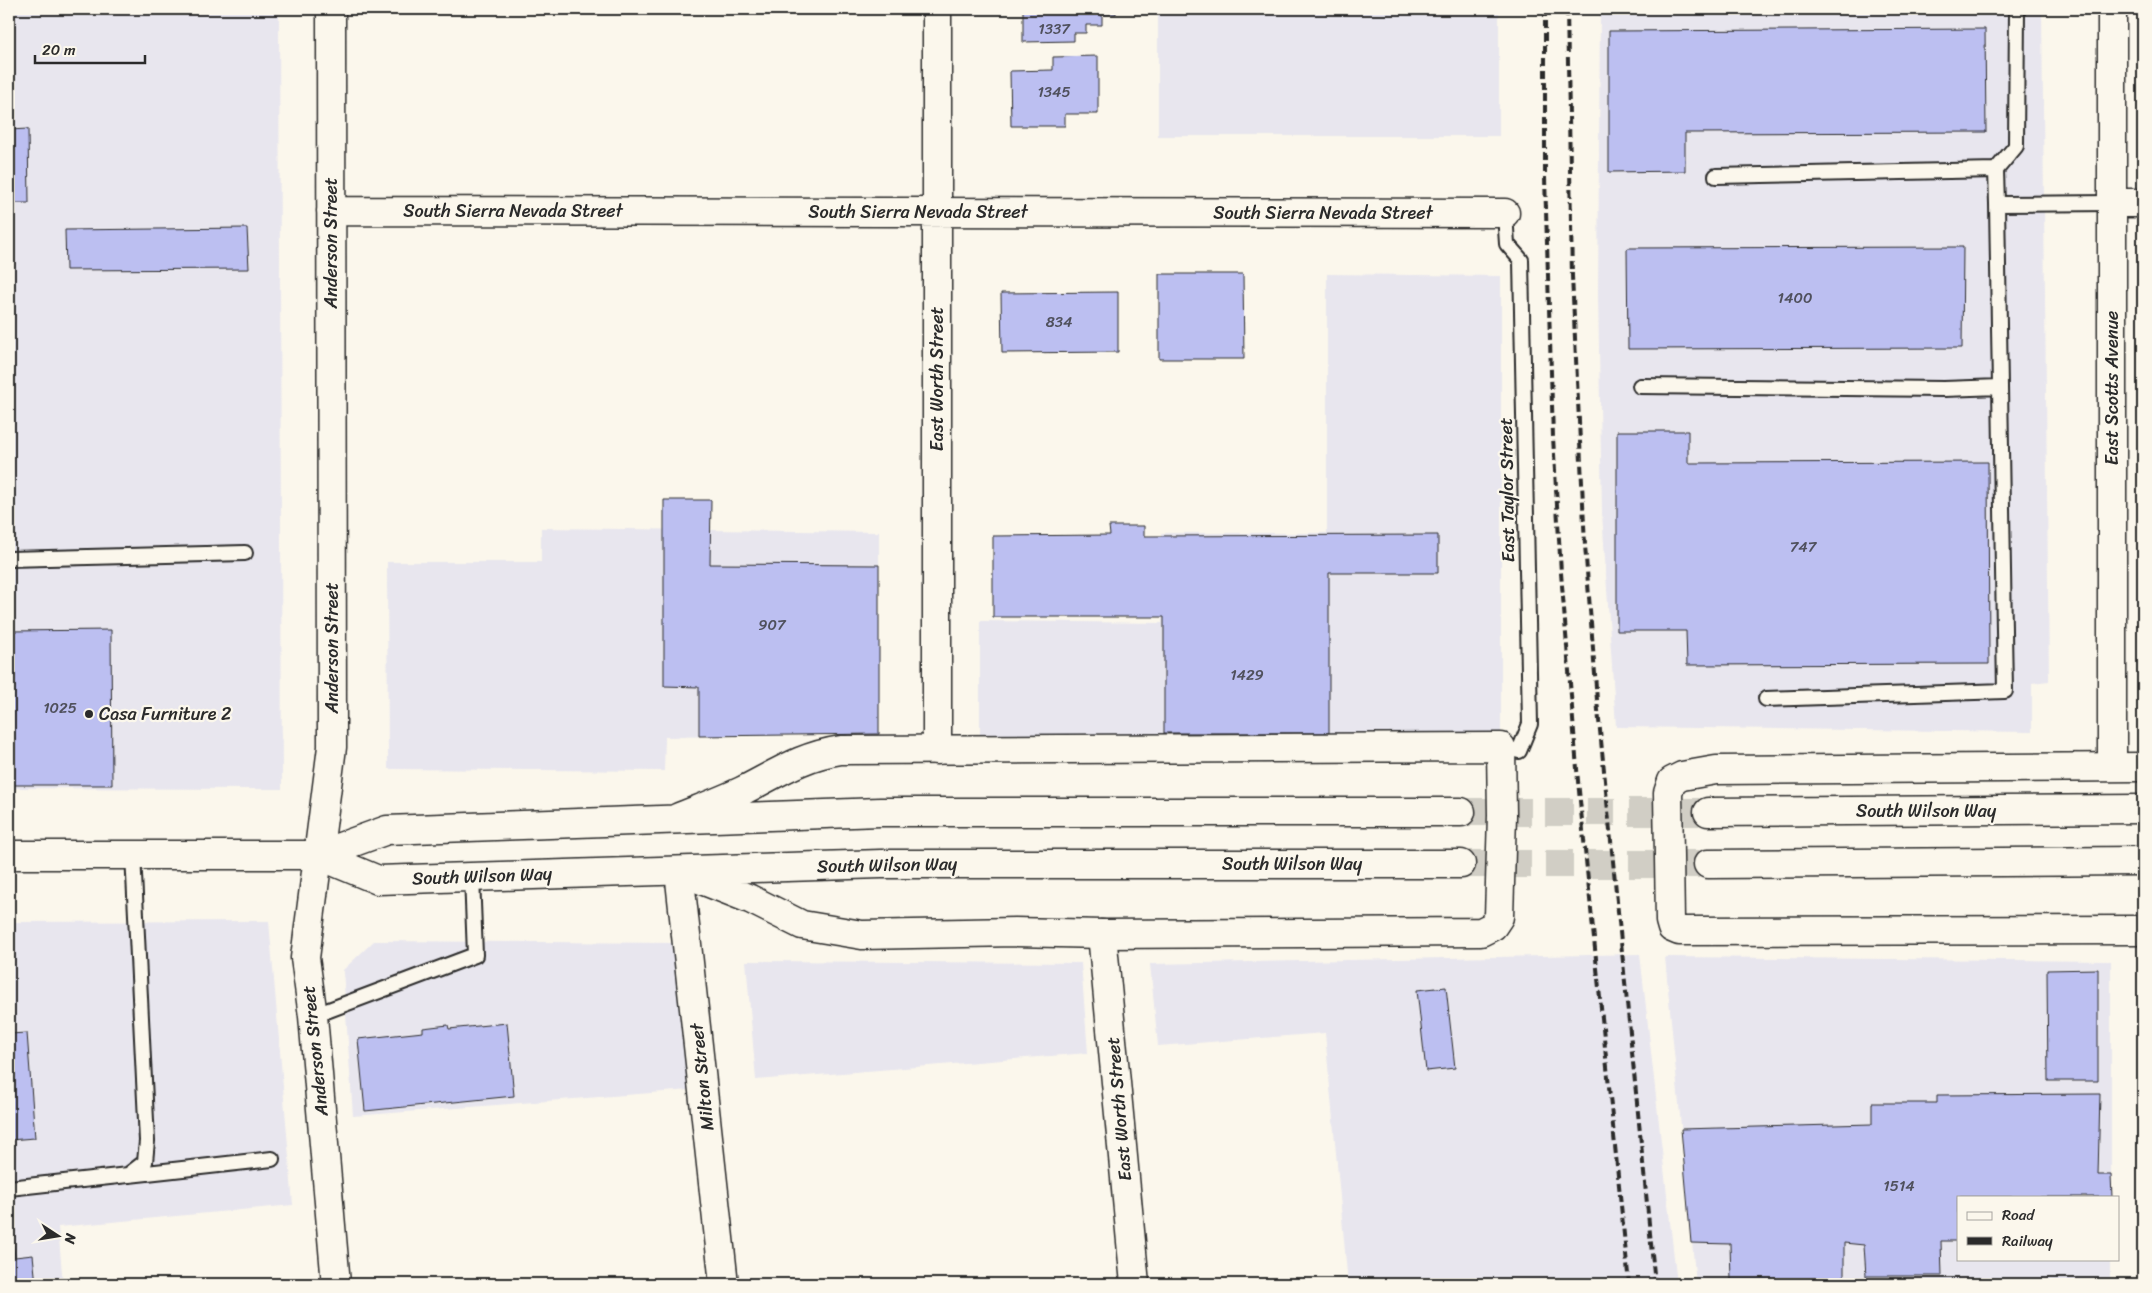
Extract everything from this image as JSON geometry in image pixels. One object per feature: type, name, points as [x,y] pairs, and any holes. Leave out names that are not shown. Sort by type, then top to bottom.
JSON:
[{"type":"main road","name":"Anderson Street","points":[[331,9],[332,747],[305,958],[313,1016],[336,1284]]},
{"type":"main road","name":"East Worth Street","points":[[937,9],[937,750]]},
{"type":"main road","name":"East Scotts Avenue","points":[[2112,9],[2112,766]]},
{"type":"main road","points":[[2112,203],[2143,203]]},
{"type":"main road","name":"South Sierra Nevada Street","points":[[331,211],[1505,213]]},
{"type":"main road","points":[[678,818],[742,790],[784,767],[824,753],[841,750],[1501,747],[1502,815],[1499,917],[1493,926],[1481,932],[1102,934],[1015,932],[862,935],[802,925],[750,899],[679,871]]},
{"type":"main road","points":[[2143,767],[1716,770],[1682,776],[1672,781],[1668,793],[1670,921],[1672,928],[1678,931],[2143,930]]},
{"type":"main road","name":"South Wilson Way","points":[[1708,812],[2143,809]]},
{"type":"main road","name":"South Wilson Way","points":[[9,856],[133,854],[318,855],[388,830],[678,818],[880,812],[1461,812]]},
{"type":"main road","name":"South Wilson Way","points":[[318,855],[378,880],[881,864],[1461,864]]},
{"type":"main road","points":[[1708,864],[2143,861]]},
{"type":"main road","name":"Milton Street","points":[[679,871],[724,1284]]},
{"type":"main road","name":"East Worth Street","points":[[1102,934],[1135,1284]]},
{"type":"lane","points":[[1766,699],[2005,691],[1996,170],[2016,146],[2017,9]]},
{"type":"lane","points":[[1716,176],[1996,170]]},
{"type":"lane","points":[[1997,204],[2112,203]]},
{"type":"lane","name":"East Taylor Street","points":[[1501,747],[1519,751],[1530,724],[1521,260],[1507,244],[1505,213]]},
{"type":"lane","points":[[1640,386],[1944,389],[2000,387]]},
{"type":"lane","points":[[9,559],[245,553]]},
{"type":"lane","points":[[128,1175],[145,1162],[146,1141],[133,854]]},
{"type":"lane","points":[[313,1016],[476,954],[472,876]]},
{"type":"lane","points":[[9,1188],[272,1159]]},
{"type":"shaded area","points":[[9,9],[279,9],[282,789],[9,788]]},
{"type":"shaded area","points":[[1158,9],[1499,9],[1499,136],[1158,136]]},
{"type":"shaded area","points":[[1600,9],[2042,9],[2049,681],[2032,683],[2032,732],[1616,727],[1602,513],[1598,295]]},
{"type":"shaded area","points":[[1327,274],[1501,276],[1501,735],[980,734],[980,621],[1162,623],[1161,533],[1327,533]]},
{"type":"shaded area","points":[[541,528],[879,532],[879,734],[665,737],[664,771],[388,769],[387,562],[541,562]]},
{"type":"shaded area","points":[[269,921],[293,1205],[58,1227],[63,1284],[9,1284],[9,922]]},
{"type":"shaded area","points":[[374,941],[678,943],[690,1090],[353,1116],[343,970]]},
{"type":"shaded area","points":[[1640,954],[1677,1284],[1348,1284],[1325,1033],[1158,1046],[1150,964]]},
{"type":"shaded area","points":[[1665,957],[2111,961],[2111,1196],[1957,1196],[1957,1260],[2110,1260],[2110,1284],[1696,1284]]},
{"type":"shaded area","points":[[746,961],[1081,963],[1088,1053],[756,1080]]},
{"type":"building","points":[[1023,9],[1116,9],[1116,14],[1102,14],[1102,25],[1086,25],[1086,33],[1074,33],[1074,41],[1023,42]]},
{"type":"building","points":[[1985,29],[1986,132],[1685,133],[1685,171],[1609,172],[1609,31]]},
{"type":"building","points":[[1098,56],[1098,114],[1065,114],[1065,126],[1011,126],[1010,71],[1053,70],[1053,57]]},
{"type":"building","points":[[28,129],[29,203],[9,203],[9,130]]},
{"type":"building","points":[[247,228],[249,269],[66,270],[65,230]]},
{"type":"building","points":[[1963,247],[1962,348],[1628,349],[1627,248]]},
{"type":"building","points":[[1159,274],[1243,274],[1244,359],[1159,359]]},
{"type":"building","points":[[1118,292],[1118,352],[1002,353],[1001,293]]},
{"type":"building","points":[[1617,431],[1688,431],[1688,463],[1988,462],[1989,664],[1687,665],[1686,631],[1617,631]]},
{"type":"building","points":[[664,500],[711,500],[710,564],[879,565],[879,734],[699,736],[699,687],[664,686]]},
{"type":"building","points":[[1109,526],[1144,526],[1144,536],[1438,535],[1438,573],[1329,573],[1329,733],[1164,733],[1164,617],[993,617],[993,536],[1110,535]]},
{"type":"building","points":[[111,630],[112,785],[9,785],[9,631]]},
{"type":"building","points":[[2098,969],[2098,1081],[2048,1081],[2047,970]]},
{"type":"building","points":[[1446,987],[1455,1068],[1426,1071],[1417,990]]},
{"type":"building","points":[[507,1023],[514,1096],[365,1111],[358,1039],[423,1032],[423,1028],[448,1025],[449,1029]]},
{"type":"building","points":[[27,1033],[35,1138],[9,1140],[9,1034]]},
{"type":"building","points":[[2100,1094],[2098,1175],[2111,1175],[2112,1196],[1957,1196],[1957,1241],[1941,1241],[1942,1276],[1866,1276],[1864,1245],[1844,1243],[1844,1279],[1731,1280],[1730,1244],[1691,1243],[1681,1129],[1872,1124],[1872,1103],[1937,1103],[1937,1095]]},
{"type":"building","points":[[13,1240],[15,1257],[33,1255],[36,1284],[9,1284],[9,1241]]},
{"type":"tunnel","points":[[1461,812],[1708,812]]},
{"type":"tunnel","points":[[1461,864],[1708,864]]},
{"type":"railway","points":[[1545,9],[1545,178],[1553,437],[1561,573],[1578,781],[1629,1284]]},
{"type":"railway","points":[[1567,9],[1572,276],[1585,545],[1597,700],[1655,1284]]},
{"type":"place","name":"Casa Furniture 2","points":[[89,714]]}]
